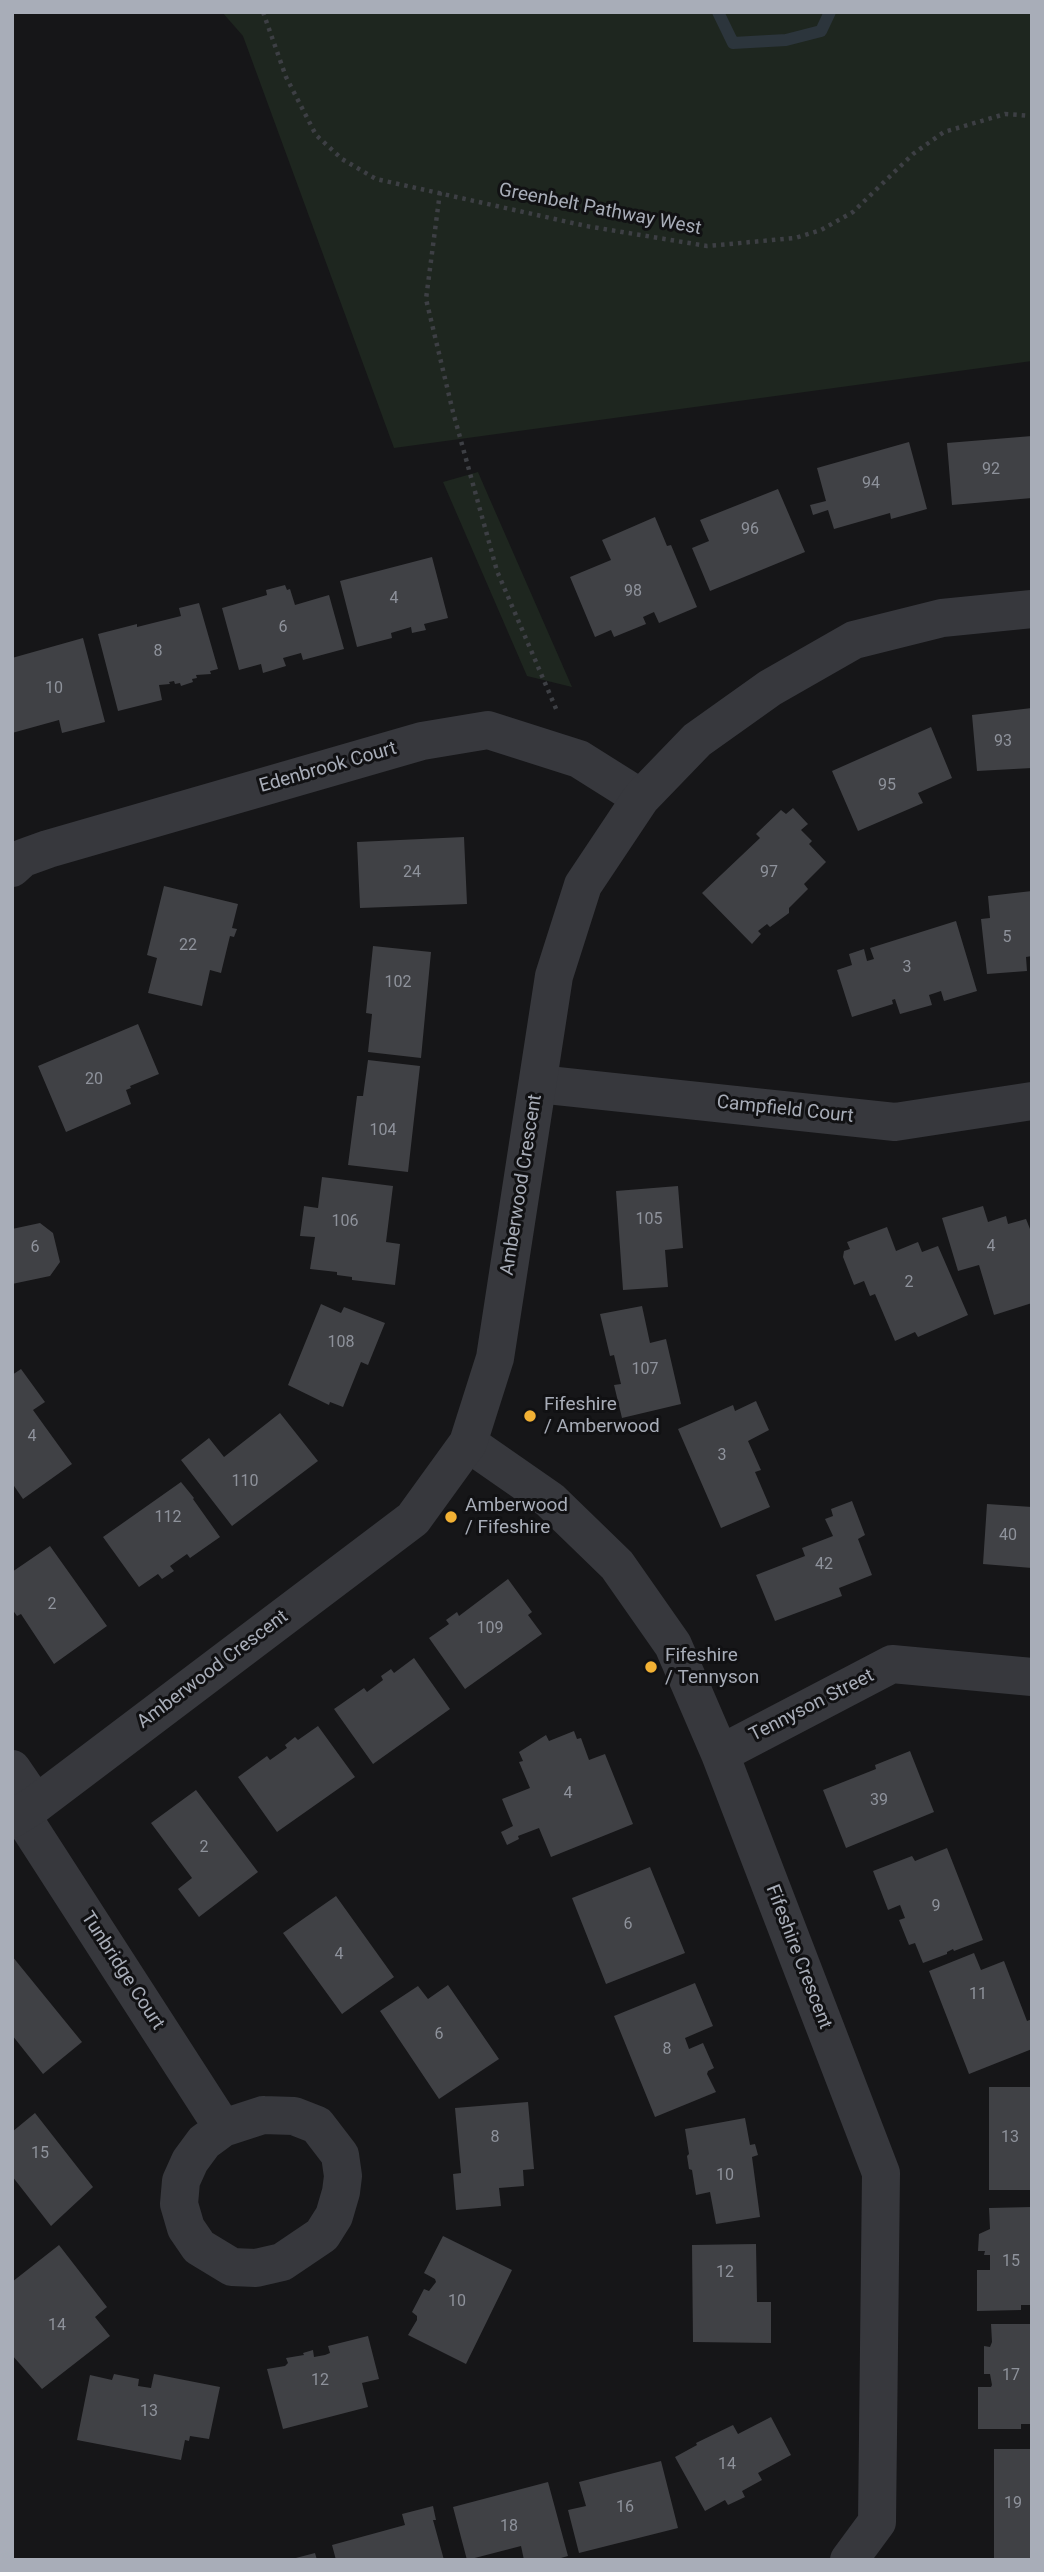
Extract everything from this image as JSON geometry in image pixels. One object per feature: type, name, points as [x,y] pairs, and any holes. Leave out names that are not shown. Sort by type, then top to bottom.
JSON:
[{"type":"street","name":"Amberwood Crescent","points":[[23,1812],[413,1520],[468,1443],[495,1358],[554,976],[583,885],[641,798],[697,740],[770,688],[854,640],[942,618],[1032,609]]},
{"type":"street","name":"Edenbrook Court","points":[[12,868],[23,858],[48,849],[422,741],[488,730],[579,760],[641,798]]},
{"type":"street","name":"Campfield Court","points":[[538,1084],[895,1122],[1032,1101]]},
{"type":"street","name":"Fifeshire Crescent","points":[[468,1443],[550,1500],[617,1565],[673,1645],[720,1754],[881,2173],[877,2522],[849,2560]]},
{"type":"street","name":"Tennyson Street","points":[[720,1754],[892,1664],[1032,1676]]},
{"type":"street","name":"Tunbridge Court","points":[[12,1769],[23,1812],[223,2128]]},
{"type":"street","points":[[263,2115],[293,2116],[317,2125],[340,2155],[343,2176],[334,2216],[322,2235],[282,2262],[256,2268],[232,2267],[199,2248],[186,2228],[179,2204],[181,2181],[190,2161],[204,2142],[223,2128],[263,2115]]},
{"type":"path","name":"Greenbelt Pathway West","points":[[263,12],[286,77],[316,135],[342,159],[376,179],[586,226],[707,246],[795,238],[821,230],[853,212],[913,154],[944,132],[1005,114],[1032,116]]},
{"type":"path","points":[[440,192],[426,299],[453,412],[497,571],[579,760]]},
{"type":"shaded area","points":[[222,12],[1032,12],[1032,361],[394,448],[243,36]]},
{"type":"shaded area","points":[[478,472],[572,687],[527,676],[443,482]]},
{"type":"building","points":[[1032,436],[1032,498],[952,505],[947,443]]},
{"type":"building","points":[[909,442],[927,509],[891,519],[890,513],[834,529],[828,510],[813,515],[810,505],[826,501],[817,468]]},
{"type":"building","points":[[778,489],[805,552],[710,591],[692,548],[709,541],[700,520]]},
{"type":"building","points":[[655,517],[667,546],[671,545],[697,607],[659,623],[654,612],[643,617],[646,624],[614,637],[611,630],[595,637],[570,577],[611,560],[602,540]]},
{"type":"building","points":[[432,557],[448,618],[424,624],[426,630],[412,633],[411,627],[391,633],[392,638],[357,647],[340,581]]},
{"type":"building","points":[[285,585],[287,590],[290,589],[295,605],[329,595],[344,649],[303,660],[301,653],[283,658],[286,666],[263,673],[261,664],[239,670],[222,608],[267,595],[266,590]]},
{"type":"building","points":[[199,603],[218,669],[210,671],[211,674],[196,675],[197,678],[192,679],[193,682],[181,686],[174,681],[159,685],[162,700],[118,711],[98,634],[181,616],[179,608]]},
{"type":"building","points":[[83,638],[105,722],[62,733],[59,720],[12,733],[12,658]]},
{"type":"building","points":[[1032,708],[1032,768],[977,771],[972,715]]},
{"type":"building","points":[[931,727],[952,778],[918,793],[923,803],[858,831],[832,771]]},
{"type":"building","points":[[793,808],[808,824],[801,830],[812,841],[809,844],[826,862],[804,884],[808,889],[789,908],[789,913],[770,927],[767,924],[758,931],[761,934],[752,944],[702,893],[760,838],[756,834],[781,810],[786,814]]},
{"type":"building","points":[[464,837],[467,904],[360,908],[357,842]]},
{"type":"building","points":[[164,886],[238,904],[232,928],[237,929],[234,937],[230,936],[221,973],[210,970],[202,1006],[148,993],[157,958],[147,955]]},
{"type":"building","points":[[1032,891],[1032,956],[1026,957],[1027,971],[987,974],[981,919],[990,918],[988,896]]},
{"type":"building","points":[[956,921],[977,991],[944,1001],[941,991],[929,995],[932,1005],[900,1014],[895,999],[892,1000],[893,1004],[852,1017],[837,970],[852,965],[849,954],[864,949],[867,961],[874,959],[870,948]]},
{"type":"building","points":[[373,946],[431,952],[421,1058],[368,1052],[372,1014],[366,1013]]},
{"type":"building","points":[[138,1024],[159,1074],[126,1090],[131,1104],[66,1132],[38,1066]]},
{"type":"building","points":[[368,1060],[420,1066],[408,1172],[348,1165],[357,1096],[363,1096]]},
{"type":"building","points":[[322,1177],[393,1186],[386,1242],[400,1244],[395,1285],[352,1280],[352,1277],[337,1275],[337,1272],[310,1269],[315,1237],[300,1236],[304,1206],[318,1208]]},
{"type":"building","points":[[678,1186],[683,1248],[665,1250],[668,1287],[623,1290],[616,1191]]},
{"type":"building","points":[[983,1206],[988,1222],[1006,1216],[1008,1224],[1026,1219],[1030,1229],[1032,1228],[1032,1303],[994,1315],[979,1265],[958,1271],[942,1218]]},
{"type":"building","points":[[40,1223],[53,1233],[60,1262],[50,1276],[12,1284],[12,1229]]},
{"type":"building","points":[[887,1227],[896,1251],[918,1242],[922,1252],[938,1246],[968,1315],[918,1337],[915,1332],[895,1341],[875,1294],[870,1296],[864,1281],[854,1285],[843,1257],[844,1251],[850,1249],[847,1242]]},
{"type":"building","points":[[321,1304],[341,1313],[344,1307],[385,1323],[368,1365],[361,1362],[343,1407],[330,1402],[329,1405],[288,1385]]},
{"type":"building","points":[[642,1306],[650,1343],[666,1339],[681,1404],[622,1418],[614,1385],[621,1384],[614,1355],[610,1356],[600,1314]]},
{"type":"building","points":[[21,1369],[45,1402],[33,1410],[72,1464],[23,1499],[12,1483],[12,1375]]},
{"type":"building","points":[[756,1401],[769,1430],[748,1441],[761,1470],[755,1472],[770,1507],[721,1528],[678,1429],[733,1405],[735,1411]]},
{"type":"building","points":[[280,1413],[318,1461],[232,1526],[181,1460],[209,1438],[224,1457]]},
{"type":"building","points":[[181,1482],[220,1537],[190,1558],[187,1554],[170,1566],[174,1571],[162,1579],[158,1574],[139,1587],[103,1537]]},
{"type":"building","points":[[852,1501],[865,1535],[858,1539],[872,1575],[839,1588],[842,1596],[775,1621],[756,1575],[805,1556],[802,1548],[833,1536],[825,1519],[833,1516],[831,1509]]},
{"type":"building","points":[[987,1504],[1032,1507],[1032,1568],[983,1564]]},
{"type":"building","points":[[50,1546],[107,1626],[54,1664],[21,1614],[17,1616],[12,1609],[12,1572]]},
{"type":"building","points":[[508,1579],[532,1612],[528,1615],[542,1634],[465,1689],[429,1638],[449,1624],[446,1620],[457,1612],[459,1616]]},
{"type":"building","points":[[414,1658],[450,1709],[373,1764],[334,1709],[364,1688],[367,1692],[383,1680],[381,1676],[391,1669],[394,1673]]},
{"type":"building","points":[[318,1726],[355,1777],[277,1832],[238,1777],[267,1756],[270,1760],[287,1748],[285,1745],[295,1737],[298,1740]]},
{"type":"building","points":[[574,1731],[577,1739],[581,1738],[589,1760],[605,1754],[633,1824],[551,1857],[539,1828],[518,1836],[519,1839],[507,1845],[501,1832],[513,1826],[502,1799],[530,1788],[519,1762],[523,1761],[519,1752],[546,1735],[549,1741]]},
{"type":"building","points":[[910,1751],[934,1812],[846,1848],[823,1790],[876,1769],[875,1765]]},
{"type":"building","points":[[196,1790],[258,1872],[199,1917],[178,1889],[192,1878],[151,1823]]},
{"type":"building","points":[[947,1848],[983,1940],[954,1951],[953,1949],[923,1963],[915,1943],[909,1945],[899,1920],[905,1918],[900,1905],[888,1910],[873,1871],[912,1856],[915,1861]]},
{"type":"building","points":[[650,1867],[685,1953],[606,1984],[572,1898]]},
{"type":"building","points":[[336,1896],[394,1977],[342,2014],[283,1933]]},
{"type":"building","points":[[974,1953],[981,1970],[1004,1961],[1027,2021],[1032,2019],[1032,2049],[969,2074],[929,1971]]},
{"type":"building","points":[[12,1956],[82,2042],[43,2074],[12,2035]]},
{"type":"building","points":[[695,1983],[713,2026],[685,2038],[689,2049],[703,2043],[714,2068],[707,2074],[716,2092],[655,2117],[614,2016]]},
{"type":"building","points":[[448,1985],[499,2059],[439,2099],[380,2011],[418,1986],[428,1999]]},
{"type":"building","points":[[989,2087],[1032,2087],[1032,2190],[989,2190]]},
{"type":"building","points":[[528,2102],[534,2169],[523,2170],[524,2186],[499,2188],[501,2206],[456,2210],[453,2174],[461,2173],[455,2108]]},
{"type":"building","points":[[35,2113],[93,2187],[51,2226],[12,2176],[12,2132]]},
{"type":"building","points":[[745,2118],[750,2145],[755,2144],[758,2155],[752,2157],[760,2217],[716,2224],[710,2192],[696,2195],[692,2170],[689,2169],[685,2129]]},
{"type":"building","points":[[1032,2207],[1032,2305],[1021,2305],[1021,2310],[977,2311],[977,2270],[990,2270],[990,2255],[984,2255],[985,2251],[978,2251],[979,2234],[990,2229],[989,2208]]},
{"type":"building","points":[[443,2236],[512,2270],[466,2364],[408,2335],[417,2320],[417,2316],[412,2312],[424,2289],[429,2291],[436,2282],[424,2273]]},
{"type":"building","points":[[756,2244],[757,2302],[771,2302],[771,2343],[693,2342],[692,2245]]},
{"type":"building","points":[[59,2245],[107,2307],[95,2317],[110,2336],[42,2389],[12,2355],[12,2282]]},
{"type":"building","points":[[991,2324],[1032,2324],[1032,2424],[1021,2424],[1021,2429],[978,2429],[978,2387],[992,2385],[990,2374],[984,2374],[984,2346],[990,2347],[992,2342]]},
{"type":"building","points":[[368,2336],[379,2379],[362,2383],[368,2407],[283,2429],[267,2369],[285,2366],[288,2363],[286,2358],[304,2355],[303,2353],[313,2350],[314,2357],[325,2355],[330,2353],[328,2346]]},
{"type":"building","points":[[114,2374],[139,2379],[138,2386],[151,2388],[154,2374],[220,2387],[209,2439],[190,2436],[189,2441],[185,2440],[181,2460],[77,2440],[90,2375],[112,2380]]},
{"type":"building","points":[[771,2417],[791,2455],[758,2473],[762,2480],[742,2491],[745,2497],[728,2505],[725,2500],[705,2511],[675,2457],[697,2445],[696,2443],[733,2425],[738,2434]]},
{"type":"building","points":[[994,2449],[1032,2449],[1032,2558],[994,2558]]},
{"type":"building","points":[[661,2461],[678,2528],[579,2553],[568,2510],[586,2506],[579,2482]]},
{"type":"building","points":[[548,2482],[568,2556],[554,2560],[524,2560],[521,2546],[467,2560],[453,2507]]},
{"type":"building","points":[[433,2506],[436,2520],[433,2520],[444,2560],[336,2560],[332,2545],[405,2525],[402,2514]]},
{"type":"building","points":[[315,2553],[317,2560],[292,2560],[292,2559]]},
{"type":"waterway","points":[[718,12],[733,43],[786,40],[821,31],[830,12]]},
{"type":"place","name":"Fifeshire / Amberwood","points":[[530,1416]]},
{"type":"place","name":"Amberwood / Fifeshire","points":[[451,1517]]},
{"type":"place","name":"Fifeshire / Tennyson","points":[[651,1667]]}]
